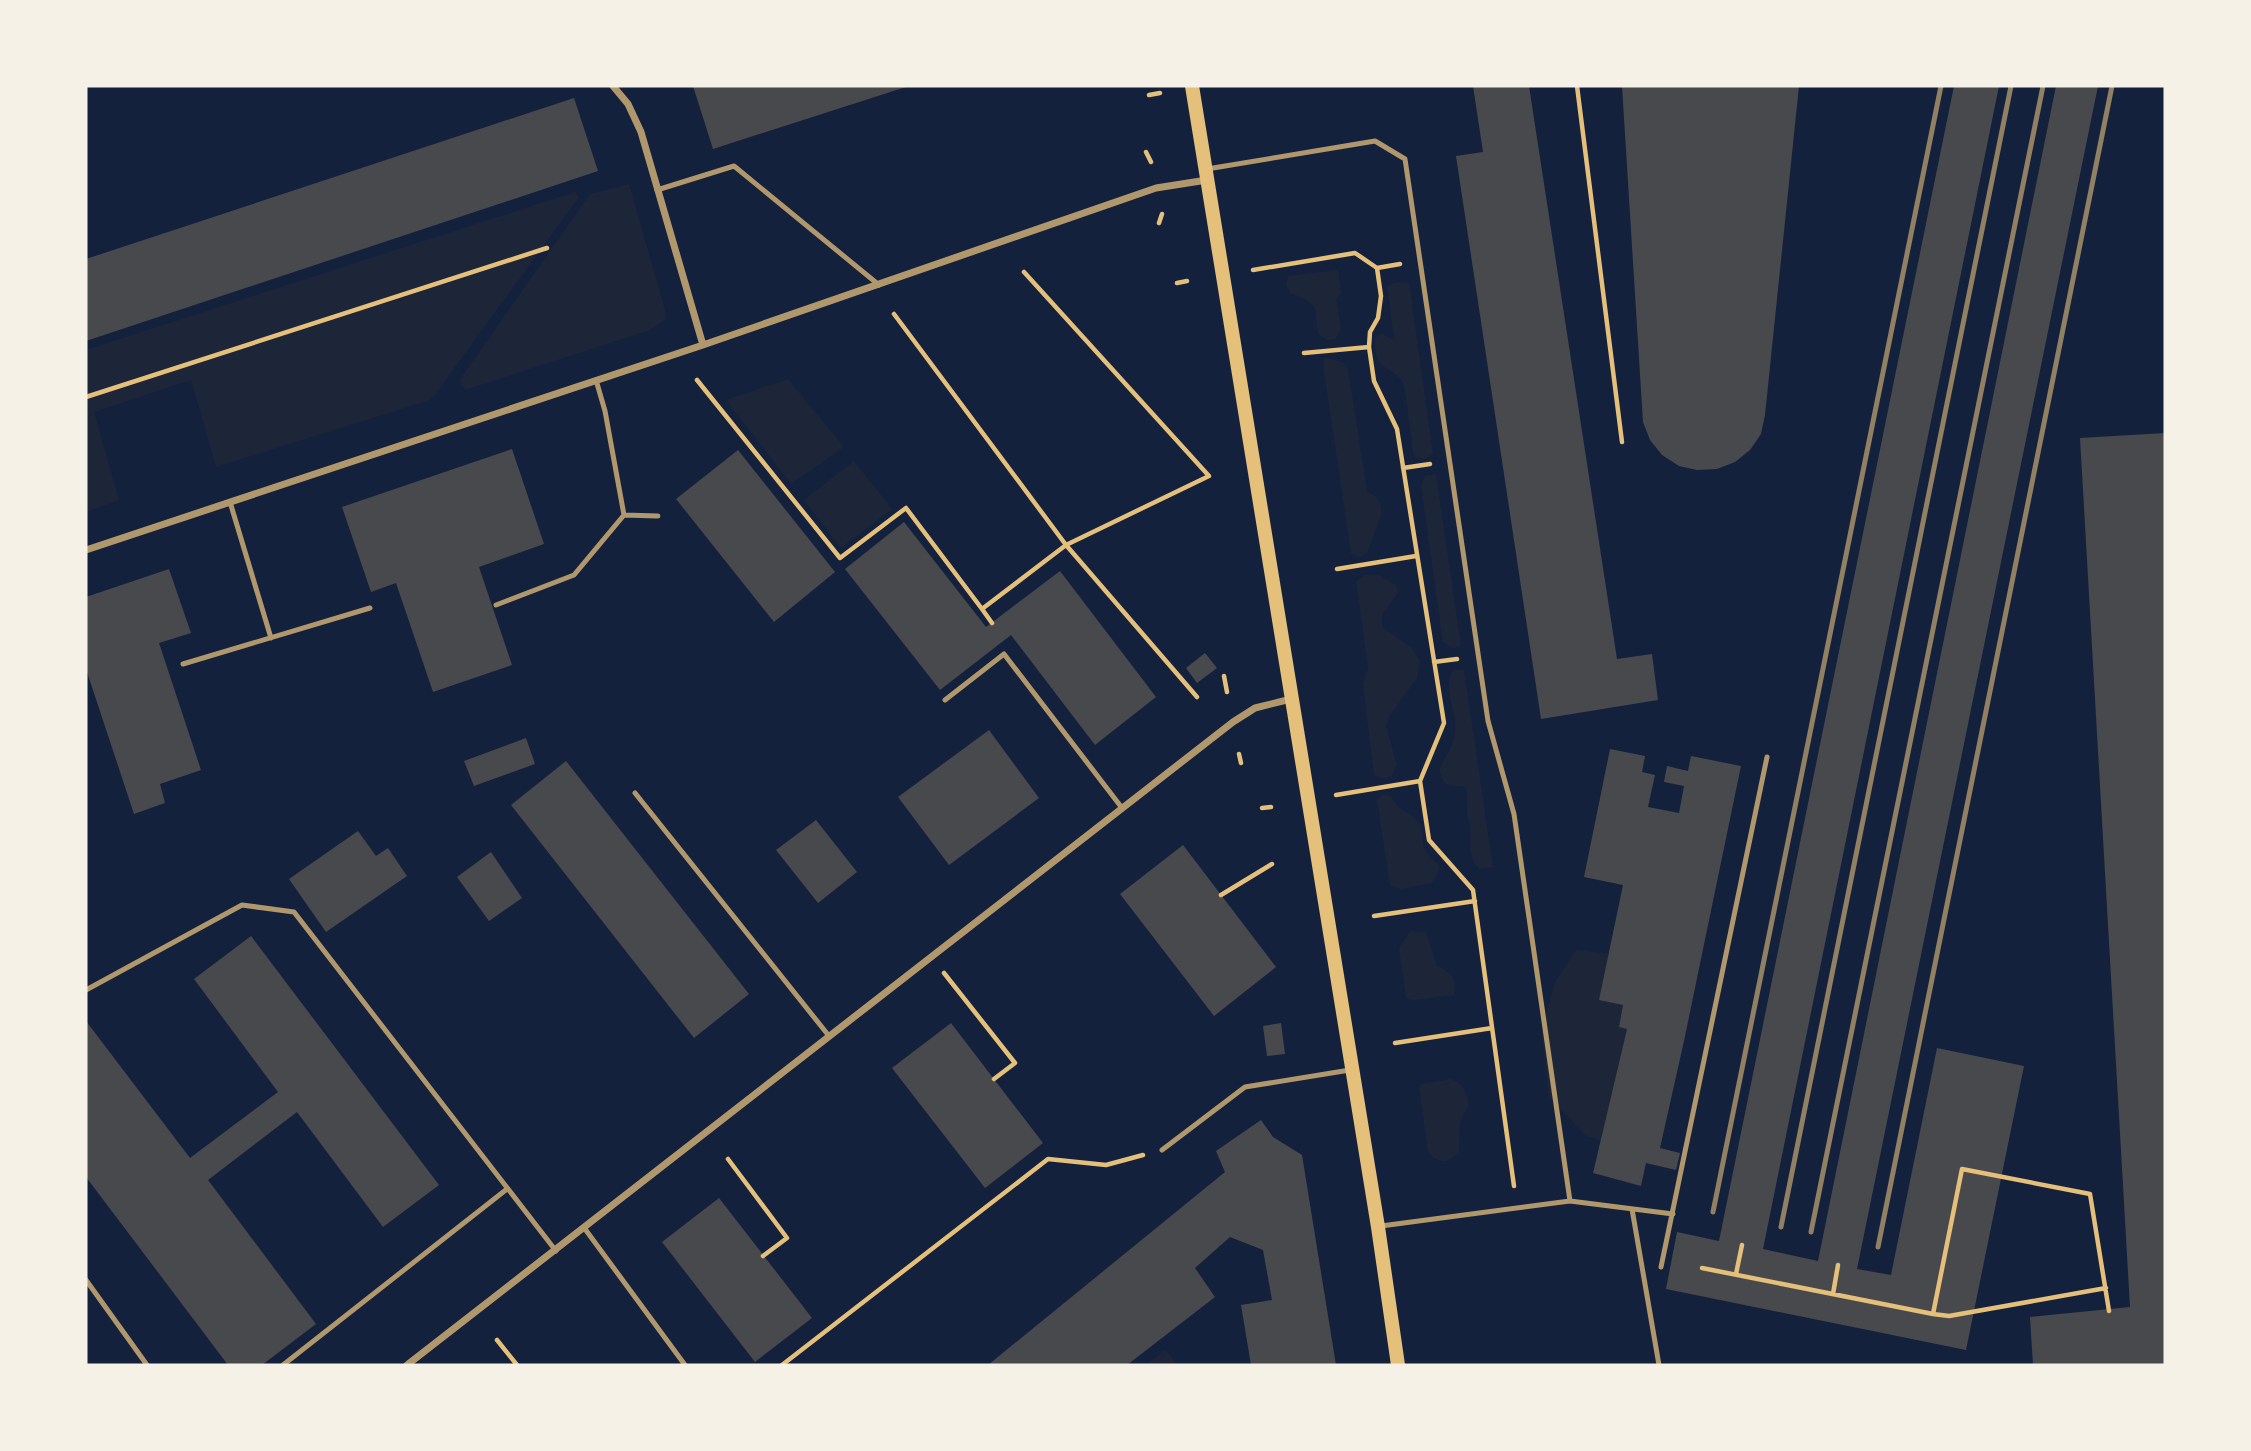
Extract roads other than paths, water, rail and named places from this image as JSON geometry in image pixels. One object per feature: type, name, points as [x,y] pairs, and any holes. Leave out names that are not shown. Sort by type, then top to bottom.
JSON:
[{"type":"main road","points":[[1192,86],[1378,1227],[1398,1365]]},
{"type":"street","points":[[612,86],[628,104],[641,132],[703,345]]},
{"type":"street","points":[[86,550],[703,345],[1156,188],[1207,175]]},
{"type":"street","points":[[407,1365],[1233,722],[1255,708],[1291,699]]},
{"type":"lane","points":[[1207,175],[1375,142],[1405,159],[1488,721],[1514,814],[1570,1201]]},
{"type":"lane","points":[[657,190],[734,166],[879,285]]},
{"type":"lane","points":[[596,380],[605,411],[624,515]]},
{"type":"lane","points":[[230,502],[271,638]]},
{"type":"lane","points":[[624,515],[658,516]]},
{"type":"lane","points":[[496,606],[574,575],[624,515]]},
{"type":"lane","points":[[183,664],[370,608]]},
{"type":"lane","points":[[945,700],[1004,654],[1122,808]]},
{"type":"lane","points":[[1661,1267],[1767,757]]},
{"type":"lane","points":[[635,793],[830,1036]]},
{"type":"lane","points":[[86,990],[242,905],[294,912],[555,1251]]},
{"type":"lane","points":[[1162,1150],[1245,1087],[1352,1069]]},
{"type":"lane","points":[[284,1365],[507,1189]]},
{"type":"lane","points":[[1378,1227],[1570,1201],[1672,1214]]},
{"type":"lane","points":[[1632,1209],[1659,1365]]},
{"type":"lane","points":[[585,1228],[685,1365]]},
{"type":"lane","points":[[86,1280],[147,1365]]},
{"type":"railway","points":[[1713,1212],[1941,86]]},
{"type":"railway","points":[[1781,1227],[2011,86]]},
{"type":"railway","points":[[1811,1232],[2043,86]]},
{"type":"railway","points":[[1878,1247],[2112,86]]}]
